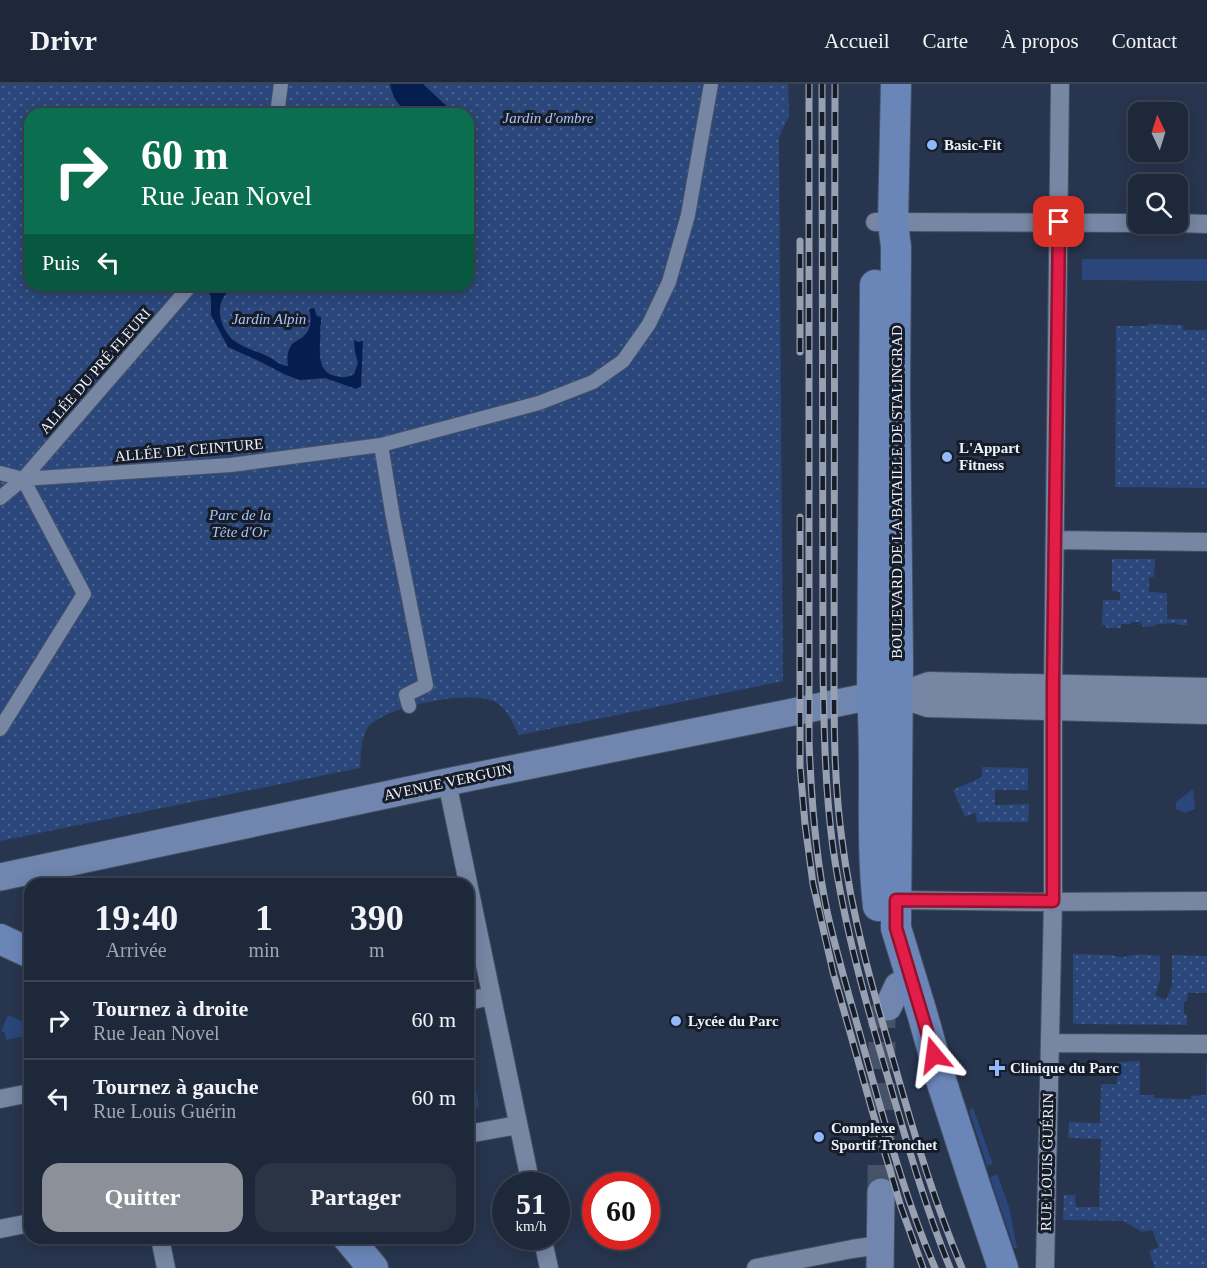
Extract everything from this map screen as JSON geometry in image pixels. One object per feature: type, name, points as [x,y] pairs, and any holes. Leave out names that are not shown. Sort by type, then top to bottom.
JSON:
[{"type":"main road","name":"BOULEVARD DE LA BATAILLE DE STALINGRAD","points":[[876,84],[884,223],[896,247],[895,392],[885,696],[886,893]]},
{"type":"main road","name":"BOULEVARD DE LA BATAILLE DE STALINGRAD","points":[[884,223],[896,84]]},
{"type":"main road","name":"AVENUE VERGUIN","points":[[0,877],[54,876],[447,782],[885,696]]},
{"type":"main road","points":[[886,893],[883,934],[893,996],[906,1016],[984,1268]]},
{"type":"main road","points":[[886,893],[941,1080],[1003,1268]]},
{"type":"main road","points":[[0,939],[24,950]]},
{"type":"main road","points":[[880,1257],[881,1192]]},
{"type":"main road","points":[[353,1244],[373,1268]]},
{"type":"street","points":[[278,108],[281,84]]},
{"type":"street","name":"ALLÉE DE CEINTURE","points":[[0,473],[23,479],[231,465],[381,445],[539,403],[593,381],[623,361],[649,324],[669,282],[688,215],[711,84]]},
{"type":"street","name":"RUE LOUIS GUÉRIN","points":[[1045,1268],[1053,901],[1054,540],[1060,84]]},
{"type":"street","points":[[884,223],[1128,223]]},
{"type":"street","points":[[1188,224],[1207,224]]},
{"type":"street","name":"ALLÉE DU PRÉ FLEURI","points":[[0,498],[23,479],[186,291]]},
{"type":"street","points":[[381,445],[426,685],[406,695],[409,706]]},
{"type":"street","points":[[0,729],[84,594],[23,479]]},
{"type":"street","points":[[1054,540],[1207,542]]},
{"type":"street","points":[[885,696],[928,705],[1207,690]]},
{"type":"street","points":[[1053,698],[1207,712]]},
{"type":"street","points":[[447,782],[467,878]]},
{"type":"street","points":[[886,893],[1053,901],[1207,901]]},
{"type":"street","points":[[474,913],[528,1172]]},
{"type":"street","points":[[474,999],[491,996]]},
{"type":"street","points":[[1050,1043],[1207,1044]]},
{"type":"street","points":[[0,1099],[24,1094]]},
{"type":"street","points":[[474,1133],[518,1125]]},
{"type":"street","points":[[0,1229],[24,1224]]},
{"type":"street","points":[[161,1244],[166,1268]]},
{"type":"street","points":[[756,1268],[852,1249],[880,1257]]},
{"type":"street","points":[[545,1250],[549,1268]]},
{"type":"green space","name":"Parc de la Tête d'Or","points":[[0,84],[788,84],[789,116],[779,137],[783,681],[519,735],[506,712],[495,702],[483,698],[467,697],[409,706],[377,719],[368,727],[363,741],[360,768],[0,841]]},
{"type":"green space","points":[[1082,259],[1207,259],[1207,281],[1082,280]]},
{"type":"green space","points":[[1148,324],[1183,325],[1183,330],[1207,330],[1207,488],[1115,487],[1116,326],[1148,326]]},
{"type":"green space","points":[[1112,559],[1155,559],[1154,577],[1149,577],[1149,592],[1167,593],[1167,619],[1187,619],[1187,625],[1177,623],[1143,627],[1140,622],[1131,622],[1131,624],[1121,624],[1121,628],[1107,628],[1102,625],[1103,600],[1120,600],[1120,592],[1112,591]]},
{"type":"green space","points":[[982,767],[1028,768],[1028,790],[995,790],[995,805],[1029,804],[1028,822],[977,822],[976,813],[965,817],[953,790],[982,777]]},
{"type":"green space","points":[[1193,789],[1195,809],[1185,813],[1176,809],[1176,802]]},
{"type":"green space","points":[[1073,954],[1121,957],[1160,956],[1160,980],[1155,995],[1166,1000],[1172,985],[1172,955],[1207,956],[1207,993],[1188,993],[1187,1001],[1184,1002],[1187,1025],[1073,1024]]},
{"type":"green space","points":[[8,1015],[24,1022],[24,1036],[6,1040],[5,1033],[1,1031]]},
{"type":"green space","points":[[1140,1061],[1140,1095],[1154,1095],[1154,1098],[1191,1099],[1191,1096],[1206,1095],[1207,1062],[1207,1268],[1155,1268],[1149,1251],[1159,1247],[1152,1230],[1142,1232],[1124,1221],[1063,1220],[1064,1195],[1075,1195],[1076,1207],[1099,1207],[1101,1139],[1068,1138],[1069,1122],[1100,1123],[1101,1084],[1117,1084],[1118,1062]]},
{"type":"green space","points":[[474,1080],[479,1105],[474,1112]]},
{"type":"green space","points":[[973,1108],[993,1164],[987,1166],[969,1110]]},
{"type":"green space","points":[[997,1174],[1009,1207],[1017,1248],[1014,1248],[990,1177]]},
{"type":"shaded area","points":[[390,84],[423,84],[449,108],[404,108],[392,93]]},
{"type":"shaded area","points":[[229,291],[222,300],[220,312],[222,324],[232,339],[288,366],[290,348],[308,331],[311,321],[309,309],[314,308],[317,316],[321,317],[320,355],[321,362],[328,373],[343,377],[354,374],[358,363],[354,340],[363,341],[361,386],[356,389],[325,378],[300,380],[228,347],[211,315],[209,292]]},
{"type":"tunnel","points":[[881,1192],[882,1015],[888,1007]]},
{"type":"railway","points":[[809,84],[809,739],[814,825],[823,890],[841,967],[898,1165],[935,1268]]},
{"type":"railway","points":[[822,84],[823,670],[825,759],[830,826],[844,911],[867,1003],[919,1182],[950,1268]]},
{"type":"railway","points":[[835,84],[834,711],[839,819],[846,869],[872,985],[926,1170],[962,1268]]},
{"type":"railway","points":[[800,241],[800,352]]},
{"type":"railway","points":[[800,517],[800,766],[813,884],[833,972],[872,1110],[901,1207],[923,1268]]},
{"type":"place","name":"Basic-Fit","points":[[932,145]]},
{"type":"place","name":"L'Appart Fitness","points":[[947,457]]},
{"type":"place","name":"Lycée du Parc","points":[[676,1021]]},
{"type":"place","name":"Clinique du Parc","points":[[997,1068]]},
{"type":"place","name":"Complexe Sportif Tronchet","points":[[819,1137]]},
{"type":"route","points":[[934,1055],[896,928],[896,900],[1053,901],[1053,687],[1059,222]]},
{"type":"park label","name":"Jardin d'ombre","points":[[548,118]]},
{"type":"park label","name":"Jardin Alpin","points":[[269,319]]}]
